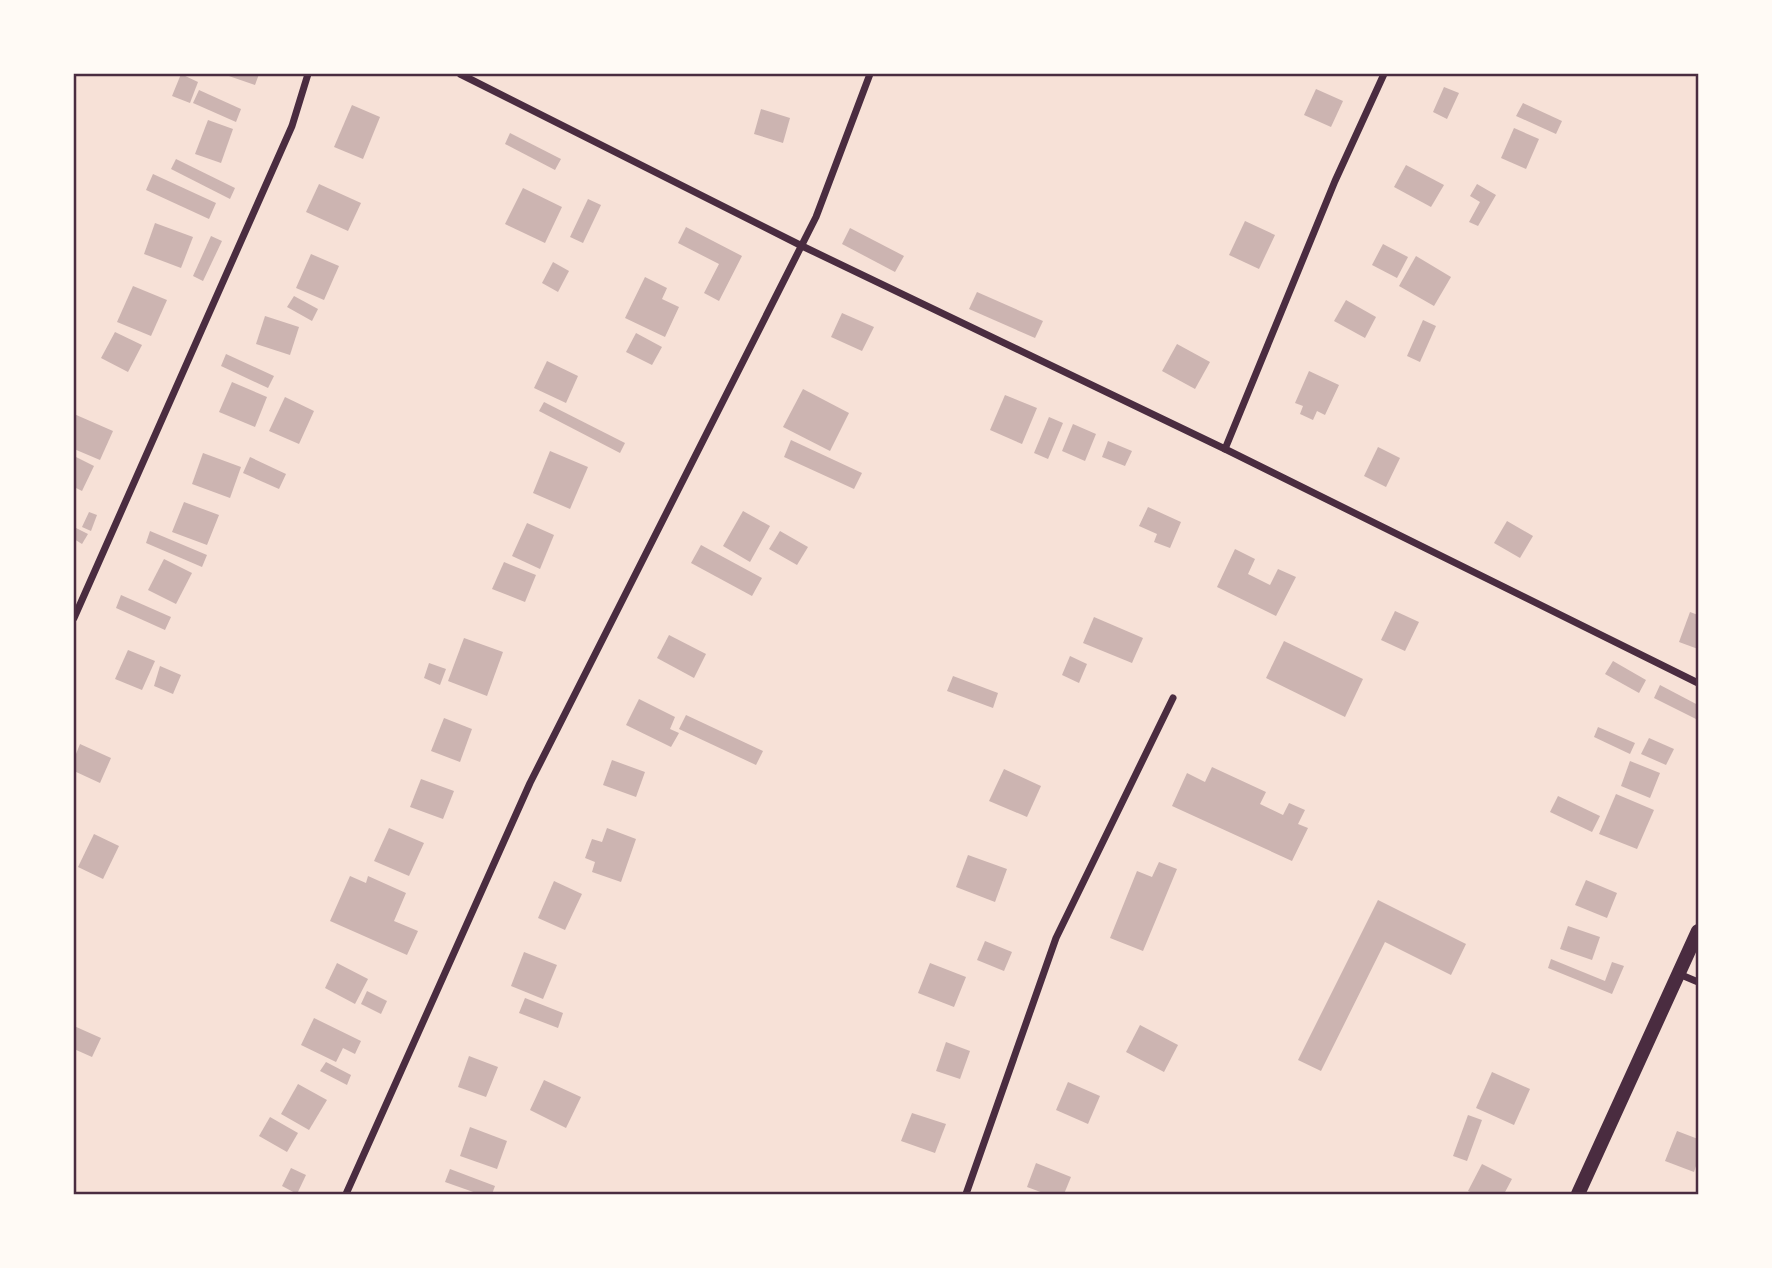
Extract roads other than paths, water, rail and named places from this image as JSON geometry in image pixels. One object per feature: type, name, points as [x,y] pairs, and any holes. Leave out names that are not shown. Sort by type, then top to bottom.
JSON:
[{"type":"main road","points":[[1578,1195],[1699,931]]},
{"type":"street","points":[[74,618],[292,126],[308,74]]},
{"type":"street","points":[[460,74],[802,246],[1225,449],[1699,683]]},
{"type":"street","points":[[346,1195],[530,783],[817,217],[870,74]]},
{"type":"street","points":[[1225,449],[1335,181],[1384,74]]},
{"type":"street","points":[[967,1195],[1056,938],[1173,698]]},
{"type":"street","points":[[1679,974],[1699,982]]}]
